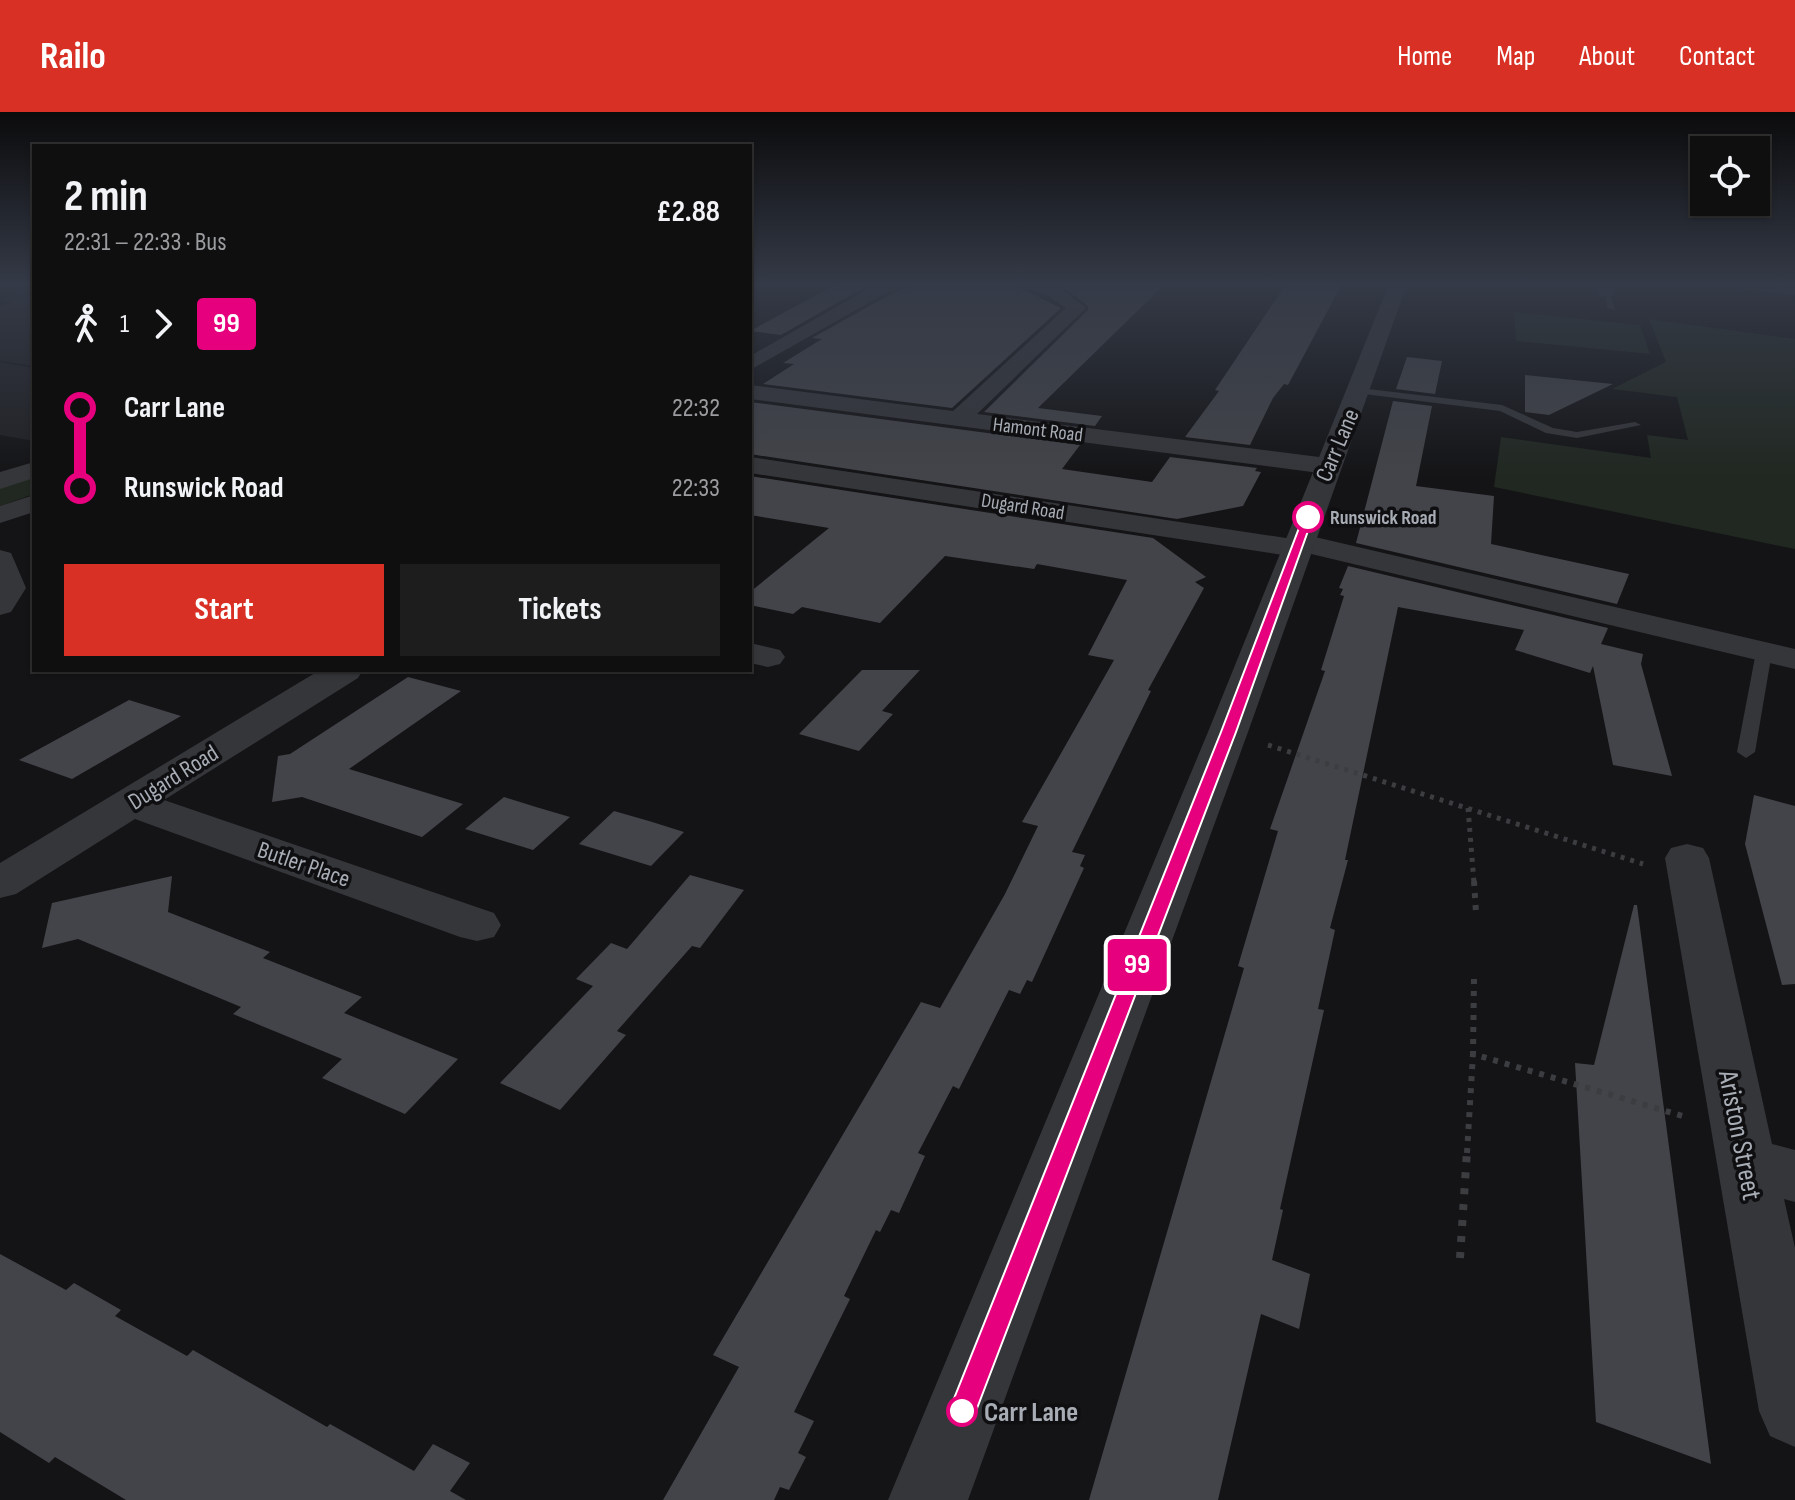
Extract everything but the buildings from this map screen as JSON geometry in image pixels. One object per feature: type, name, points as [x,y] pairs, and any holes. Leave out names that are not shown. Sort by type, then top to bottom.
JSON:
[{"type":"street","points":[[752,363],[776,349]]},
{"type":"street","points":[[958,419],[1033,349]]},
{"type":"street","name":"Carr Lane","points":[[928,1500],[1375,349]]},
{"type":"street","name":"Hamont Road","points":[[752,392],[1327,466]]},
{"type":"street","name":"Dugard Road","points":[[752,465],[1297,545]]},
{"type":"street","points":[[0,481],[32,471]]},
{"type":"street","points":[[0,515],[32,504]]},
{"type":"street","points":[[1297,545],[1795,659]]},
{"type":"street","name":"Dugard Road","points":[[0,883],[342,672]]},
{"type":"street","name":"Butler Place","points":[[131,803],[477,925]]},
{"type":"street","name":"Ariston Street","points":[[1689,868],[1760,1157],[1795,1411]]},
{"type":"lane","points":[[1360,391],[1502,408],[1550,431],[1577,435],[1635,425]]},
{"type":"lane","points":[[1746,752],[1764,652]]},
{"type":"path","points":[[1228,732],[1468,808],[1689,868]]},
{"type":"path","points":[[1468,808],[1476,913]]},
{"type":"path","points":[[1460,1258],[1473,1054],[1474,979]]},
{"type":"path","points":[[1473,1054],[1760,1157]]},
{"type":"shaded area","points":[[0,349],[32,349],[32,366],[0,361]]},
{"type":"shaded area","points":[[1596,349],[1648,349],[1650,354]]},
{"type":"shaded area","points":[[1661,349],[1795,349],[1795,549],[1494,487],[1501,437],[1651,458],[1647,435],[1688,440],[1677,397],[1612,389],[1666,362]]},
{"type":"shaded area","points":[[0,362],[32,368],[32,441],[0,435]]},
{"type":"shaded area","points":[[32,476],[32,495],[0,506],[0,487]]},
{"type":"bus line","name":"99","points":[[962,1411],[1228,732],[1308,517]]},
{"type":"place","name":"Runswick Road","points":[[1308,517]]},
{"type":"place","name":"Carr Lane","points":[[962,1411]]}]
